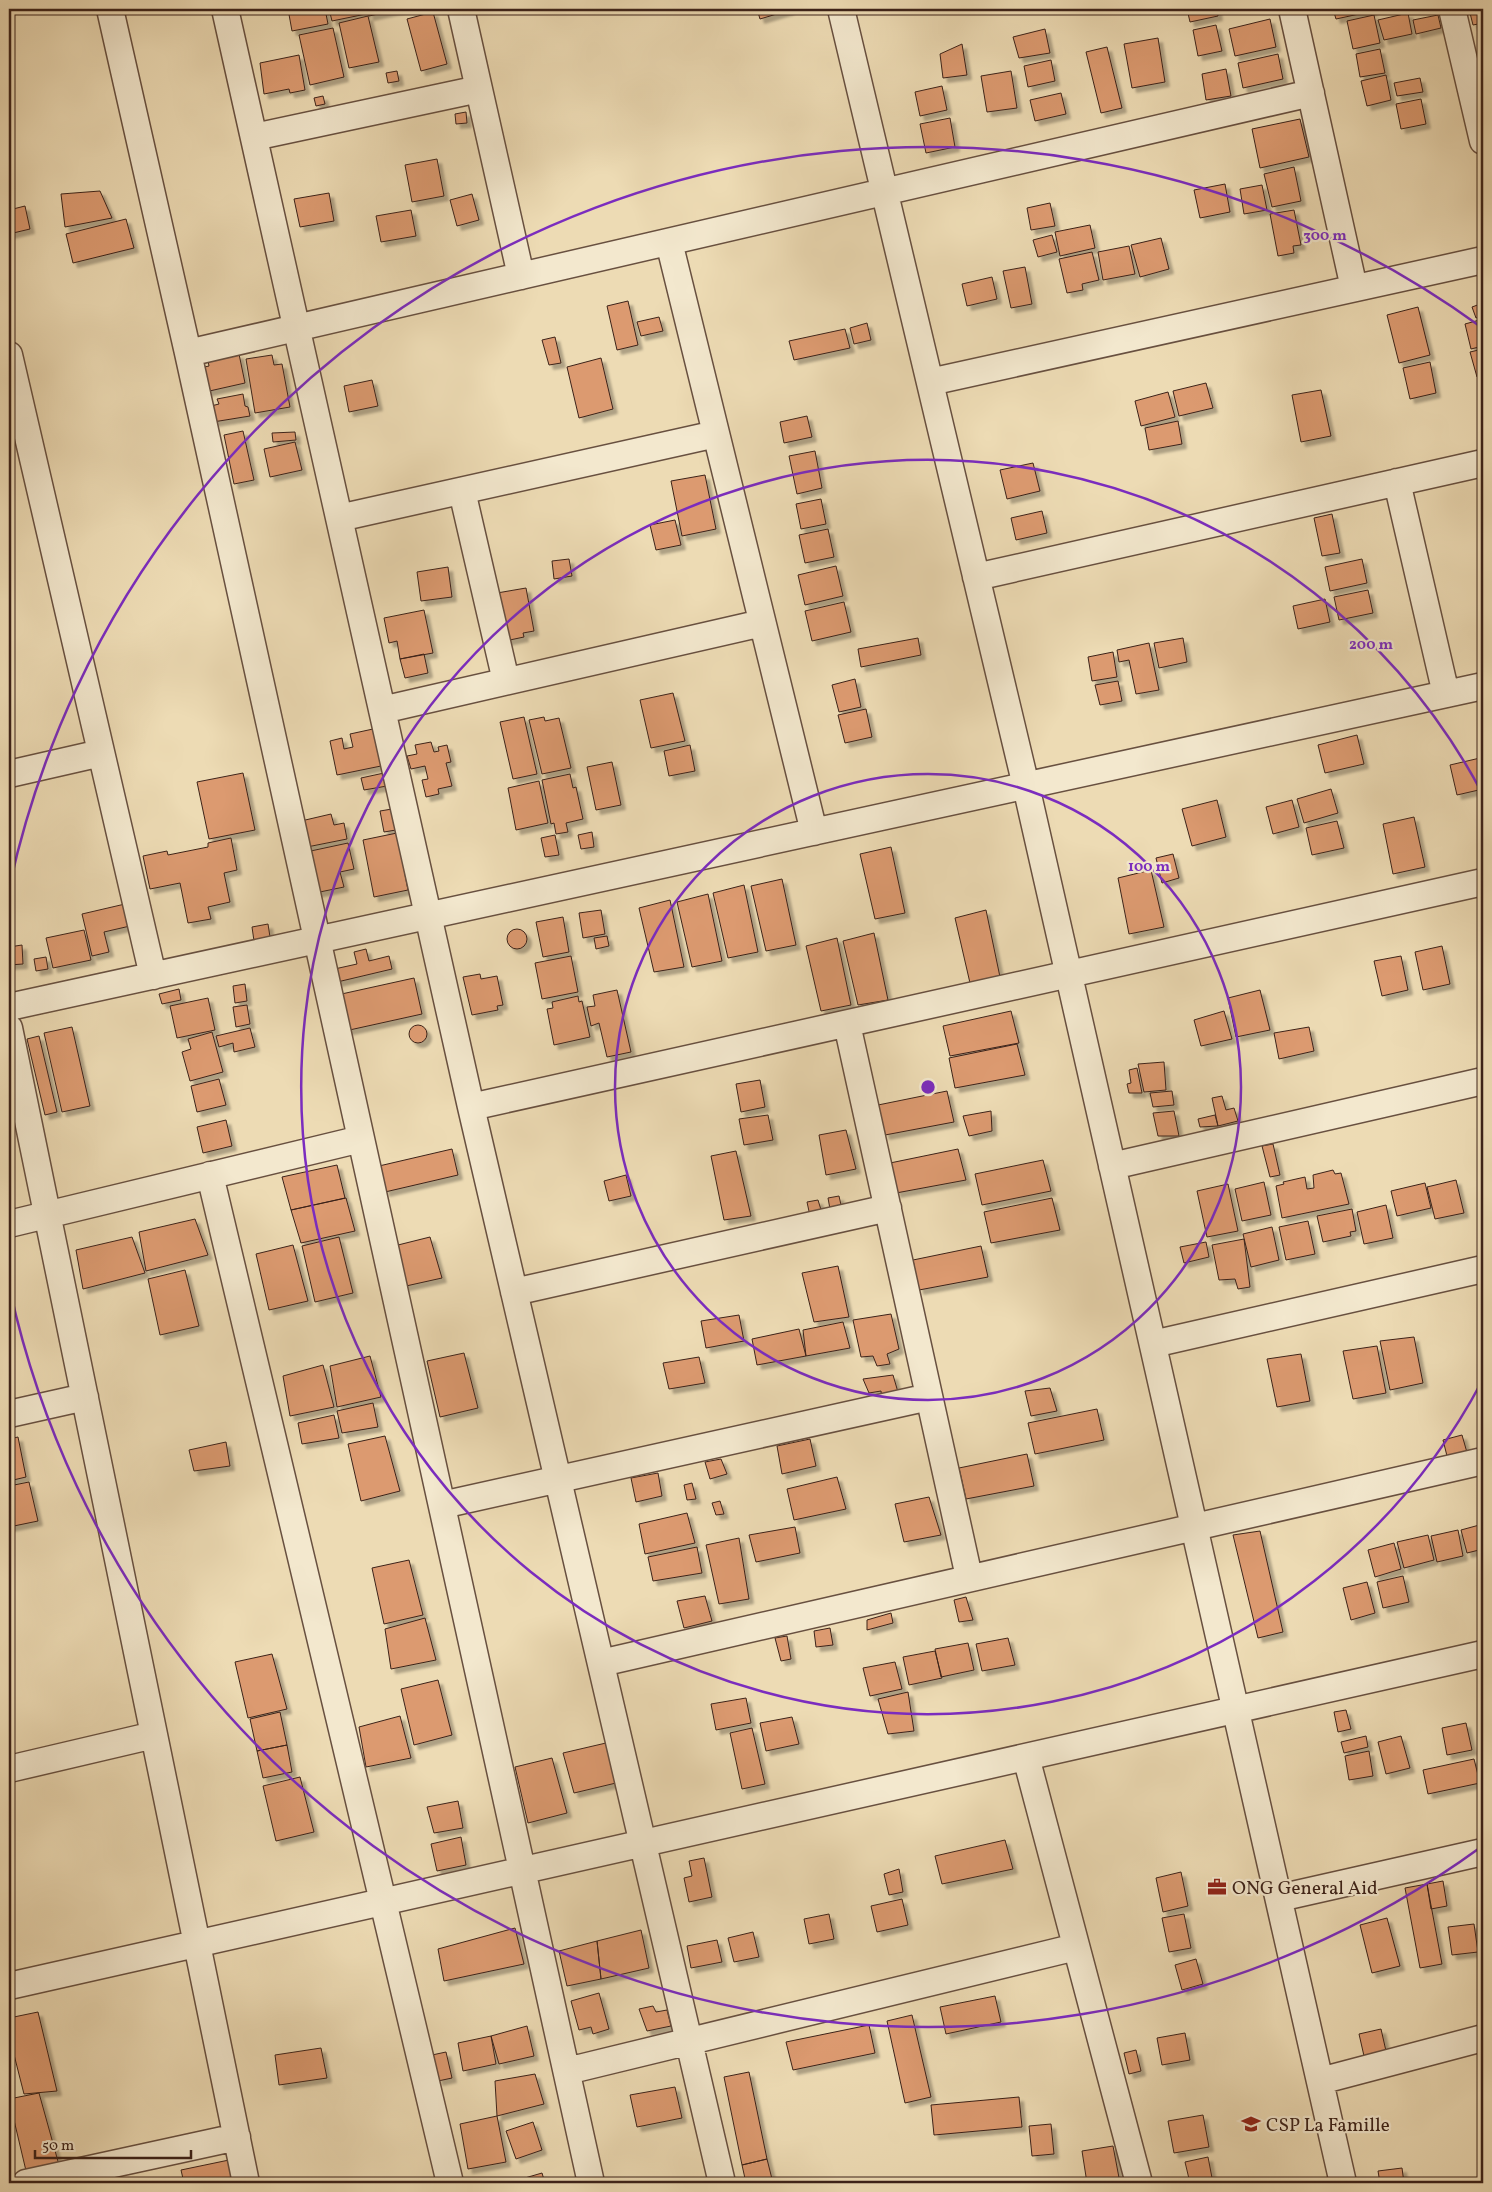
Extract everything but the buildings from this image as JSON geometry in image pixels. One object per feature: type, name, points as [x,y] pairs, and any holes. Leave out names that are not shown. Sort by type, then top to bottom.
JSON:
[{"type":"street","points":[[110,9],[318,940],[591,2183]]},
{"type":"street","points":[[225,9],[471,1107],[722,2183]]},
{"type":"street","points":[[461,9],[521,276]]},
{"type":"street","points":[[841,9],[1026,786],[1344,2183]]},
{"type":"street","points":[[1292,9],[1354,288]]},
{"type":"street","points":[[1452,9],[1483,141]]},
{"type":"street","points":[[254,137],[479,89]]},
{"type":"street","points":[[188,353],[1311,93]]},
{"type":"street","points":[[669,242],[814,832]]},
{"type":"street","points":[[930,382],[1483,260]]},
{"type":"street","points":[[9,355],[153,976]]},
{"type":"street","points":[[339,518],[716,434]]},
{"type":"street","points":[[976,577],[1483,463]]},
{"type":"street","points":[[1397,482],[1446,694]]},
{"type":"street","points":[[462,491],[506,681]]},
{"type":"street","points":[[382,710],[762,623]]},
{"type":"street","points":[[9,1007],[1483,686]]},
{"type":"street","points":[[9,774],[101,753]]},
{"type":"street","points":[[471,1107],[1483,882]]},
{"type":"street","points":[[847,1024],[969,1577]]},
{"type":"street","points":[[9,1028],[246,2183]]},
{"type":"street","points":[[1112,1166],[1483,1081]]},
{"type":"street","points":[[9,1224],[361,1139]]},
{"type":"street","points":[[210,1175],[450,2183]]},
{"type":"street","points":[[514,1292],[888,1208]]},
{"type":"street","points":[[1153,1344],[1483,1269]]},
{"type":"street","points":[[9,1414],[85,1397]]},
{"type":"street","points":[[442,1506],[929,1397]]},
{"type":"street","points":[[601,1663],[969,1577],[1483,1461]]},
{"type":"street","points":[[9,1986],[1483,1654]]},
{"type":"street","points":[[9,1766],[154,1735]]},
{"type":"street","points":[[1026,1757],[1139,2183]]},
{"type":"street","points":[[1279,1898],[1483,1852]]},
{"type":"street","points":[[566,2071],[1076,1946]]},
{"type":"street","points":[[1320,2081],[1483,2038]]},
{"type":"street","points":[[26,2183],[237,2136]]},
{"type":"place","name":"ONG General Aid","points":[[1217,1887]]},
{"type":"place","name":"CSP La Famille","points":[[1251,2124]]}]
